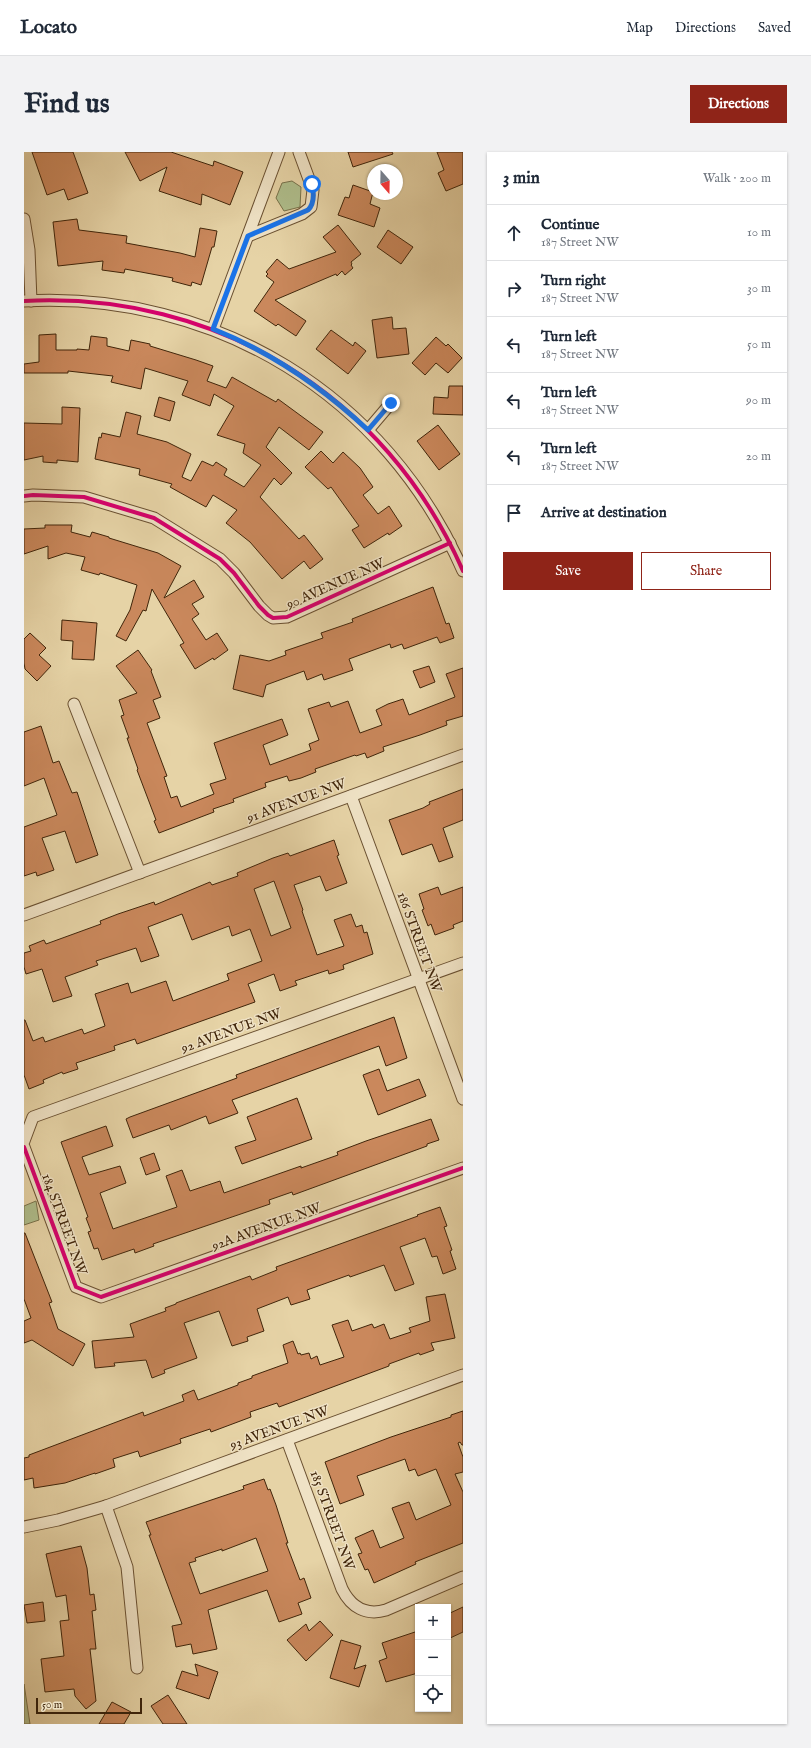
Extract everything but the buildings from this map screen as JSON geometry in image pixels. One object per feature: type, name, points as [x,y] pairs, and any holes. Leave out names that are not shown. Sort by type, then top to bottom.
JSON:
[{"type":"street","points":[[213,329],[279,152]]},
{"type":"street","points":[[248,236],[302,214],[311,207],[314,195],[312,184],[299,152]]},
{"type":"street","points":[[24,219],[29,250],[27,301],[79,301],[124,306],[178,317],[237,339],[287,367],[326,394],[368,430],[408,475],[434,513],[463,571]]},
{"type":"street","points":[[368,430],[391,403]]},
{"type":"street","name":"90 AVENUE NW","points":[[24,496],[33,494],[84,497],[154,518],[220,560],[237,577],[259,606],[273,618],[287,616],[450,543]]},
{"type":"street","points":[[74,704],[140,873]]},
{"type":"street","name":"91 AVENUE NW","points":[[24,915],[463,754]]},
{"type":"street","name":"186 STREET NW","points":[[351,796],[463,1098]]},
{"type":"street","name":"92 AVENUE NW","points":[[24,1141],[33,1117],[463,963]]},
{"type":"street","name":"184 STREET NW","points":[[24,1147],[76,1287]]},
{"type":"street","name":"92A AVENUE NW","points":[[76,1287],[101,1297],[463,1168]]},
{"type":"street","name":"93 AVENUE NW","points":[[24,1528],[106,1506],[463,1375]]},
{"type":"street","name":"185 STREET NW","points":[[287,1440],[342,1589],[350,1602],[369,1612],[382,1611],[463,1577]]},
{"type":"street","points":[[106,1506],[125,1560],[128,1574],[137,1668]]},
{"type":"green space","points":[[292,181],[301,187],[300,207],[284,211],[276,198],[282,183]]},
{"type":"green space","points":[[36,1201],[39,1220],[24,1225],[24,1206]]},
{"type":"green space","points":[[24,1684],[30,1724],[24,1724]]},
{"type":"cycle path","points":[[24,301],[95,303],[163,314],[227,336],[287,366],[341,406],[389,453],[430,508],[463,571]]},
{"type":"cycle path","points":[[24,496],[84,497],[154,518],[220,559],[234,573],[259,606],[273,618],[287,617],[450,543]]},
{"type":"cycle path","points":[[24,1147],[76,1287],[101,1297],[463,1168]]},
{"type":"route","points":[[312,184],[314,195],[313,202],[308,210],[302,214],[248,236],[213,329],[255,348],[308,380],[368,430],[391,403]]}]
